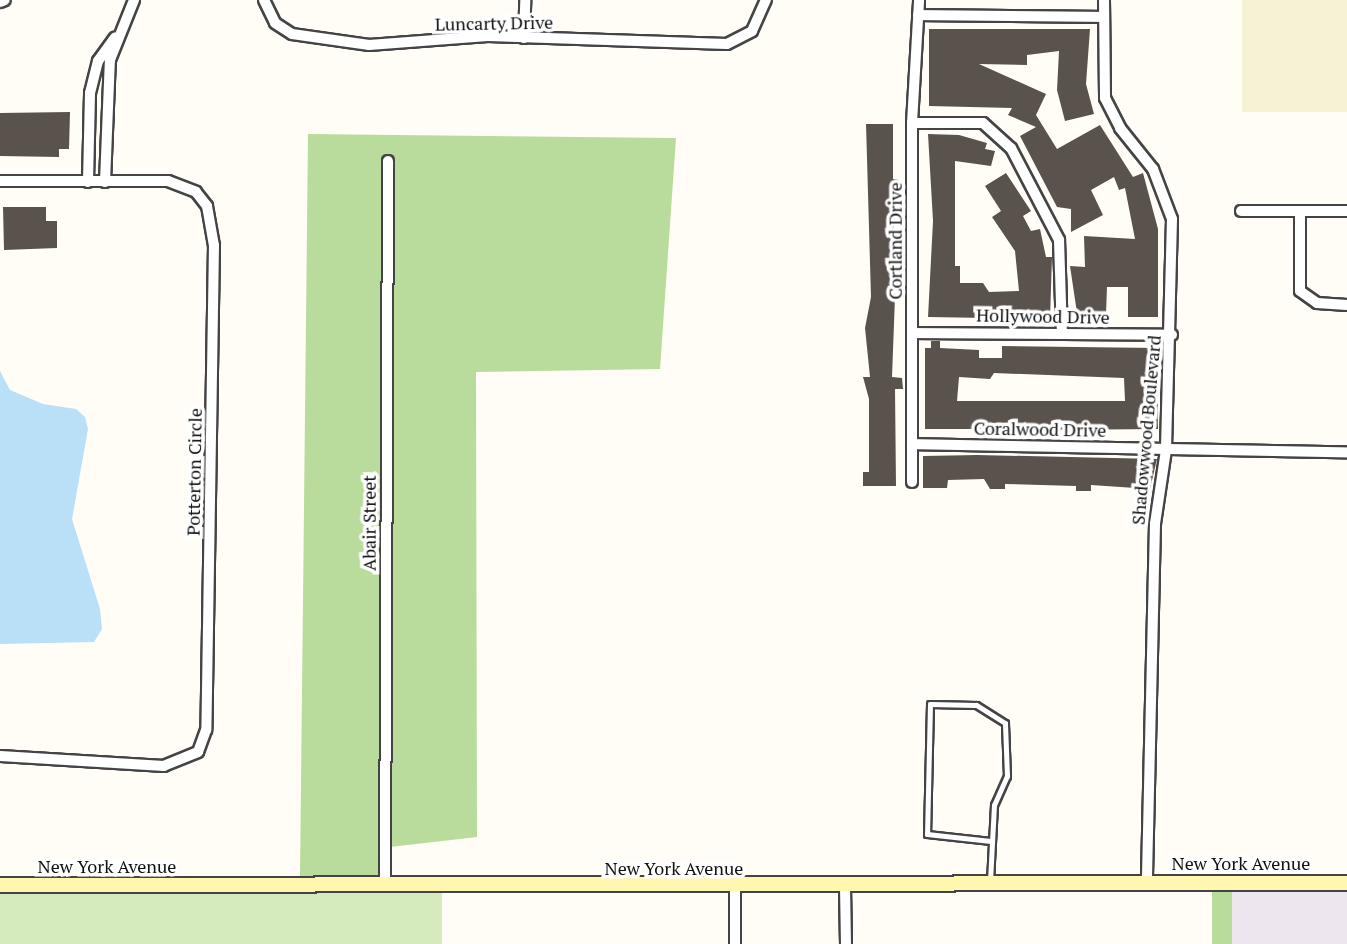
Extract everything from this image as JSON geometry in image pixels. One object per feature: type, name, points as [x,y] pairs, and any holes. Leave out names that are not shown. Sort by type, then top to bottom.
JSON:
[{"type":"street","points":[[105,182],[105,123],[110,60],[134,0]]},
{"type":"street","name":"Luncarty Drive","points":[[264,0],[275,23],[328,43],[524,38],[668,44],[727,44],[742,39],[761,21],[766,0]]},
{"type":"street","points":[[524,38],[525,0]]},
{"type":"street","name":"Cortland Drive","points":[[912,482],[912,123],[919,0]]},
{"type":"street","name":"Shadowwood Boulevard","points":[[1104,0],[1105,98],[1169,198],[1172,335],[1166,450],[1155,524],[1147,881]]},
{"type":"street","points":[[918,15],[1104,16]]},
{"type":"street","points":[[88,182],[89,123],[98,61],[127,22]]},
{"type":"street","points":[[89,123],[105,123]]},
{"type":"street","points":[[912,123],[982,123],[1011,148],[1059,240],[1062,333]]},
{"type":"street","name":"Abair Street","points":[[385,885],[388,160]]},
{"type":"street","name":"Potterton Circle","points":[[0,181],[169,181],[196,192],[213,220],[206,730],[198,752],[164,766],[0,756]]},
{"type":"street","points":[[1241,211],[1347,211]]},
{"type":"street","points":[[1300,211],[1300,291],[1317,303],[1347,305]]},
{"type":"street","name":"Hollywood Drive","points":[[913,333],[1172,335]]},
{"type":"street","name":"Coralwood Drive","points":[[912,444],[1347,452]]},
{"type":"street","name":"New York Avenue","points":[[0,885],[845,887],[1147,881],[1347,883]]},
{"type":"street","points":[[735,887],[735,944]]},
{"type":"street","points":[[845,887],[846,944]]},
{"type":"lane","points":[[990,884],[994,805],[1007,776],[1005,723],[976,705],[930,704],[925,733],[927,834],[991,841]]},
{"type":"shaded area","points":[[1242,0],[1347,0],[1347,112],[1242,112]]},
{"type":"shaded area","points":[[1232,889],[1347,889],[1347,944],[1232,944]]},
{"type":"green space","points":[[308,134],[676,138],[660,369],[476,372],[477,837],[390,847],[391,878],[300,878]]},
{"type":"green space","points":[[1212,889],[1232,889],[1232,944],[1212,944]]},
{"type":"green space","points":[[0,892],[442,892],[442,944],[0,944]]},
{"type":"water","points":[[0,371],[10,390],[43,404],[76,409],[85,417],[88,429],[72,519],[100,609],[102,629],[94,642],[0,644]]},
{"type":"building","points":[[929,29],[1090,29],[1086,84],[1094,114],[1065,121],[1057,90],[1059,51],[1027,55],[1027,65],[979,64],[1046,94],[1036,115],[1057,149],[1100,125],[1133,177],[1143,173],[1158,229],[1158,317],[1128,317],[1128,287],[1107,287],[1106,314],[1077,313],[1070,266],[1085,267],[1084,236],[1135,239],[1125,188],[1119,190],[1114,177],[1091,190],[1103,215],[1071,232],[1071,209],[1057,207],[1020,136],[1036,127],[1008,115],[1012,108],[929,106]]},
{"type":"building","points":[[70,112],[69,149],[59,149],[59,157],[0,156],[0,113]]},
{"type":"building","points":[[866,124],[893,124],[893,179],[899,180],[890,262],[895,262],[896,270],[892,377],[902,378],[903,389],[895,389],[896,486],[863,486],[863,472],[869,472],[869,399],[863,377],[870,377],[865,328],[871,297]]},
{"type":"building","points":[[928,134],[959,135],[987,143],[985,149],[995,151],[991,166],[955,161],[955,266],[960,266],[960,283],[983,283],[989,292],[1019,291],[1015,251],[992,217],[1001,211],[985,186],[1006,173],[1031,211],[1023,216],[1031,231],[1040,229],[1046,257],[1052,257],[1050,319],[928,317],[933,221]]},
{"type":"building","points":[[3,207],[46,207],[46,221],[57,221],[57,248],[4,250]]},
{"type":"building","points":[[931,341],[940,341],[940,348],[979,350],[979,358],[1002,358],[1002,346],[1157,348],[1158,429],[1050,430],[1024,424],[1024,430],[990,423],[990,429],[925,429],[925,348],[931,348]],"holes":[[[994,373],[1124,378],[1125,401],[957,401],[959,377],[990,379]]]},
{"type":"building","points":[[923,456],[1157,459],[1150,489],[1091,485],[1091,491],[1076,491],[1076,486],[1005,484],[1005,489],[990,489],[984,479],[948,480],[947,488],[923,488]]}]
